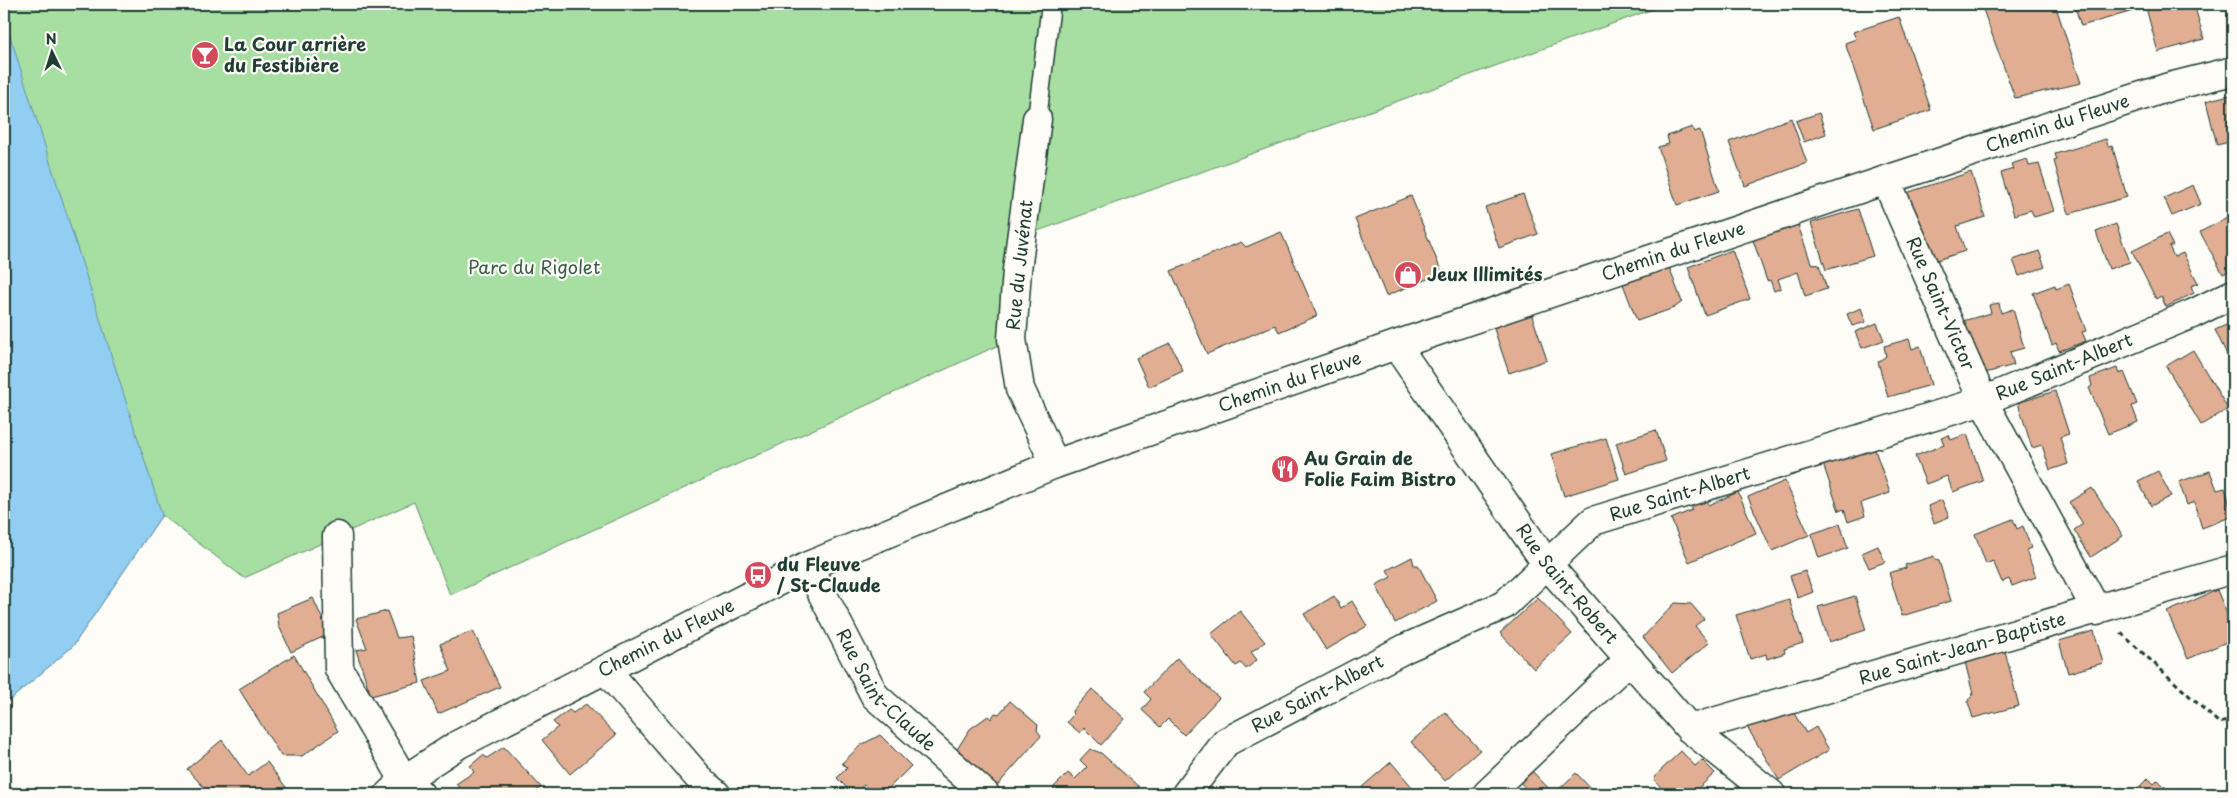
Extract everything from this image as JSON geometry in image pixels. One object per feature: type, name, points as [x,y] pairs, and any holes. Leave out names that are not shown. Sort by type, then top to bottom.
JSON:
[{"type":"street","name":"Chemin du Fleuve","points":[[404,790],[459,744],[808,566],[1055,464],[1396,345],[1886,180],[2169,87],[2233,71]]},
{"type":"street","name":"Rue du Juvénat","points":[[1037,119],[1017,270],[1012,339],[1020,389],[1055,464]]},
{"type":"street","name":"Rue Saint-Victor","points":[[1886,180],[1983,401],[2097,611]]},
{"type":"street","name":"Rue Saint-Albert","points":[[1186,794],[1226,742],[1406,648],[1504,605],[1593,520],[1983,401],[2192,314],[2233,294]]},
{"type":"street","name":"Rue Saint-Robert","points":[[1396,345],[1546,563],[1690,729],[1771,794]]},
{"type":"street","points":[[337,536],[339,669],[404,790]]},
{"type":"street","name":"Rue Saint-Claude","points":[[808,566],[875,696],[986,794]]},
{"type":"street","name":"Rue Saint-Jean-Baptiste","points":[[1690,729],[2097,611],[2233,569]]},
{"type":"street","points":[[1487,794],[1630,659]]},
{"type":"street","points":[[606,670],[704,784],[716,794]]},
{"type":"lane","points":[[1037,119],[1052,4]]},
{"type":"path","points":[[2097,611],[2219,722],[2233,720]]},
{"type":"green space","name":"Parc du Rigolet","points":[[4,4],[1667,4],[1021,237],[1012,339],[450,595],[414,502],[244,578],[162,515],[73,646],[4,705]]},
{"type":"water","points":[[4,4],[10,4],[5,20],[162,515],[73,646],[4,705]]},
{"type":"building","points":[[1981,4],[2055,4],[2081,83],[2015,98]]},
{"type":"building","points":[[2074,4],[2130,4],[2133,11],[2081,26]]},
{"type":"building","points":[[2145,4],[2194,4],[2204,39],[2158,52]]},
{"type":"building","points":[[1899,17],[1931,110],[1874,129],[1845,43],[1856,39],[1853,32]]},
{"type":"building","points":[[2233,94],[2233,141],[2217,145],[2206,101]]},
{"type":"building","points":[[1819,113],[1826,134],[1804,142],[1796,121]]},
{"type":"building","points":[[1791,118],[1807,163],[1745,186],[1729,142]]},
{"type":"building","points":[[1692,127],[1694,132],[1700,130],[1719,191],[1677,205],[1658,147],[1669,144],[1667,136]]},
{"type":"building","points":[[2106,139],[2108,146],[2112,145],[2127,197],[2069,214],[2054,161],[2057,160],[2055,154]]},
{"type":"building","points":[[2027,159],[2029,166],[2039,164],[2054,211],[2034,217],[2031,210],[2014,215],[2001,173],[2013,169],[2011,164]]},
{"type":"building","points":[[1971,172],[1985,217],[1957,226],[1965,251],[1928,263],[1906,193]]},
{"type":"building","points":[[2193,185],[2201,204],[2172,216],[2164,198]]},
{"type":"building","points":[[1523,194],[1538,234],[1499,248],[1485,207]]},
{"type":"building","points":[[1411,196],[1442,273],[1386,296],[1355,219]]},
{"type":"building","points":[[1858,209],[1873,256],[1826,270],[1811,223]]},
{"type":"building","points":[[2233,215],[2233,269],[2223,274],[2200,232]]},
{"type":"building","points":[[2116,224],[2130,262],[2109,269],[2096,232]]},
{"type":"building","points":[[1798,225],[1811,263],[1819,265],[1827,289],[1805,296],[1798,272],[1778,279],[1781,288],[1774,291],[1770,280],[1767,281],[1753,240]]},
{"type":"building","points":[[1281,232],[1317,316],[1279,332],[1275,325],[1207,354],[1171,271],[1241,242],[1246,247]]},
{"type":"building","points":[[2167,234],[2173,246],[2169,246],[2174,257],[2183,253],[2198,283],[2191,286],[2194,293],[2166,307],[2161,296],[2156,299],[2132,251]]},
{"type":"building","points":[[1732,250],[1750,299],[1705,315],[1688,267]]},
{"type":"building","points":[[2039,251],[2045,267],[2019,276],[2013,260]]},
{"type":"building","points":[[1669,267],[1682,302],[1674,308],[1637,321],[1623,284]]},
{"type":"building","points":[[2069,284],[2086,331],[2082,332],[2086,341],[2059,351],[2056,343],[2052,345],[2033,293],[2055,285],[2056,289]]},
{"type":"building","points":[[1999,303],[2001,313],[2013,309],[2024,348],[2010,352],[2014,365],[1978,375],[1963,321],[1991,313],[1989,305]]},
{"type":"building","points":[[1861,308],[1866,322],[1852,326],[1847,314]]},
{"type":"building","points":[[1531,313],[1547,360],[1509,373],[1493,326]]},
{"type":"building","points":[[2233,322],[2233,367],[2215,330]]},
{"type":"building","points":[[1877,323],[1884,340],[1862,348],[1855,332]]},
{"type":"building","points":[[1909,339],[1912,349],[1920,346],[1931,385],[1888,397],[1878,362],[1886,356],[1884,346]]},
{"type":"building","points":[[1170,343],[1183,371],[1149,387],[1136,358]]},
{"type":"building","points":[[2193,350],[2228,409],[2201,425],[2166,366]]},
{"type":"building","points":[[2117,368],[2119,374],[2124,372],[2137,404],[2132,406],[2138,422],[2108,434],[2089,388],[2092,386],[2090,378]]},
{"type":"building","points":[[2055,391],[2069,434],[2060,437],[2068,464],[2050,470],[2042,445],[2032,448],[2018,403]]},
{"type":"building","points":[[1656,430],[1666,461],[1626,474],[1616,443]]},
{"type":"building","points":[[1967,434],[1983,481],[1953,492],[1947,476],[1926,484],[1915,456],[1944,445],[1941,438],[1949,435],[1951,440]]},
{"type":"building","points":[[1606,438],[1619,479],[1564,496],[1551,454]]},
{"type":"building","points":[[1874,447],[1890,493],[1861,503],[1865,516],[1848,522],[1844,509],[1839,511],[1823,464]]},
{"type":"building","points":[[2158,471],[2171,496],[2151,506],[2138,481]]},
{"type":"building","points":[[2210,471],[2217,490],[2225,488],[2233,516],[2202,528],[2194,502],[2187,505],[2179,482]]},
{"type":"building","points":[[1785,481],[1809,535],[1772,551],[1748,497]]},
{"type":"building","points":[[2092,488],[2123,536],[2091,557],[2074,530],[2083,524],[2069,502]]},
{"type":"building","points":[[1738,492],[1756,533],[1689,562],[1671,519],[1692,510],[1692,504],[1706,498],[1709,505]]},
{"type":"building","points":[[1942,500],[1949,517],[1934,523],[1928,506]]},
{"type":"building","points":[[2013,519],[2017,529],[2023,526],[2031,548],[2026,550],[2036,577],[2012,586],[2009,579],[2002,582],[1993,561],[1986,564],[1975,534]]},
{"type":"building","points":[[1840,524],[1848,548],[1819,558],[1811,534]]},
{"type":"building","points":[[1878,546],[1885,562],[1869,568],[1862,553]]},
{"type":"building","points":[[1934,556],[1935,560],[1939,561],[1951,601],[1902,616],[1889,573],[1906,568],[1905,565]]},
{"type":"building","points":[[1412,557],[1414,565],[1418,565],[1437,601],[1395,623],[1376,585],[1391,577],[1387,570]]},
{"type":"building","points":[[1805,571],[1813,592],[1798,598],[1790,576]]},
{"type":"building","points":[[2217,590],[2233,628],[2233,639],[2188,659],[2167,612]]},
{"type":"building","points":[[1334,596],[1341,608],[1352,601],[1367,626],[1326,650],[1304,614]]},
{"type":"building","points":[[1855,596],[1866,630],[1829,642],[1818,607]]},
{"type":"building","points":[[313,598],[329,634],[291,652],[279,626],[277,613]]},
{"type":"building","points":[[1538,598],[1572,634],[1534,669],[1500,633]]},
{"type":"building","points":[[1789,599],[1803,643],[1784,649],[1785,653],[1767,659],[1766,654],[1750,659],[1736,615]]},
{"type":"building","points":[[1675,603],[1691,604],[1704,619],[1695,626],[1709,643],[1672,673],[1643,637]]},
{"type":"building","points":[[387,611],[397,638],[411,636],[420,683],[371,696],[356,650],[367,648],[356,619]]},
{"type":"building","points":[[1240,611],[1265,642],[1251,652],[1257,660],[1246,669],[1241,663],[1236,666],[1211,634]]},
{"type":"building","points":[[473,631],[500,687],[438,714],[424,681],[451,671],[440,644]]},
{"type":"building","points":[[2094,631],[2103,663],[2068,673],[2059,641]]},
{"type":"building","points":[[2005,651],[2019,706],[1973,718],[1968,702],[1973,694],[1965,662]]},
{"type":"building","points":[[294,655],[338,731],[302,756],[281,756],[239,689]]},
{"type":"building","points":[[1177,658],[1219,698],[1184,735],[1168,719],[1160,727],[1142,710],[1151,699],[1144,692]]},
{"type":"building","points":[[1092,689],[1125,719],[1101,745],[1084,728],[1080,733],[1067,722],[1073,715],[1072,711]]},
{"type":"building","points":[[1010,701],[1038,725],[1037,730],[1041,736],[995,788],[954,754],[970,729],[988,716],[991,719],[995,713],[999,714]]},
{"type":"building","points":[[1787,702],[1806,733],[1816,727],[1829,750],[1779,780],[1747,727]]},
{"type":"building","points":[[586,704],[616,735],[570,774],[542,740],[558,727],[553,722],[569,710],[573,713]]},
{"type":"building","points":[[1445,712],[1480,750],[1445,781],[1411,742]]},
{"type":"building","points":[[880,735],[911,766],[883,794],[873,794],[864,785],[853,794],[837,778],[847,768],[842,763],[861,745]]},
{"type":"building","points":[[222,740],[248,776],[267,762],[291,794],[210,794],[187,769]]},
{"type":"building","points":[[504,747],[541,787],[533,794],[465,794],[456,784],[474,772],[470,766],[483,755],[487,758]]},
{"type":"building","points":[[1090,749],[1101,753],[1139,787],[1132,794],[1056,794],[1053,788],[1068,773],[1075,779],[1087,767],[1080,760]]},
{"type":"building","points":[[1681,751],[1695,766],[1702,760],[1715,773],[1692,794],[1667,794],[1654,780],[1657,774]]},
{"type":"building","points":[[1391,762],[1418,794],[1368,794],[1362,787]]},
{"type":"building","points":[[1532,771],[1554,794],[1522,794],[1527,790],[1520,782]]},
{"type":"building","points":[[1576,773],[1596,794],[1554,794]]},
{"type":"building","points":[[2148,778],[2154,784],[2158,780],[2172,794],[2132,794]]},
{"type":"place","name":"La Cour arrière du Festibière","points":[[205,55]]},
{"type":"place","name":"Jeux Illimités","points":[[1408,275]]},
{"type":"place","name":"Au Grain de Folie Faim Bistro","points":[[1285,469]]},
{"type":"place","name":"du Fleuve / St-Claude","points":[[758,575]]}]
